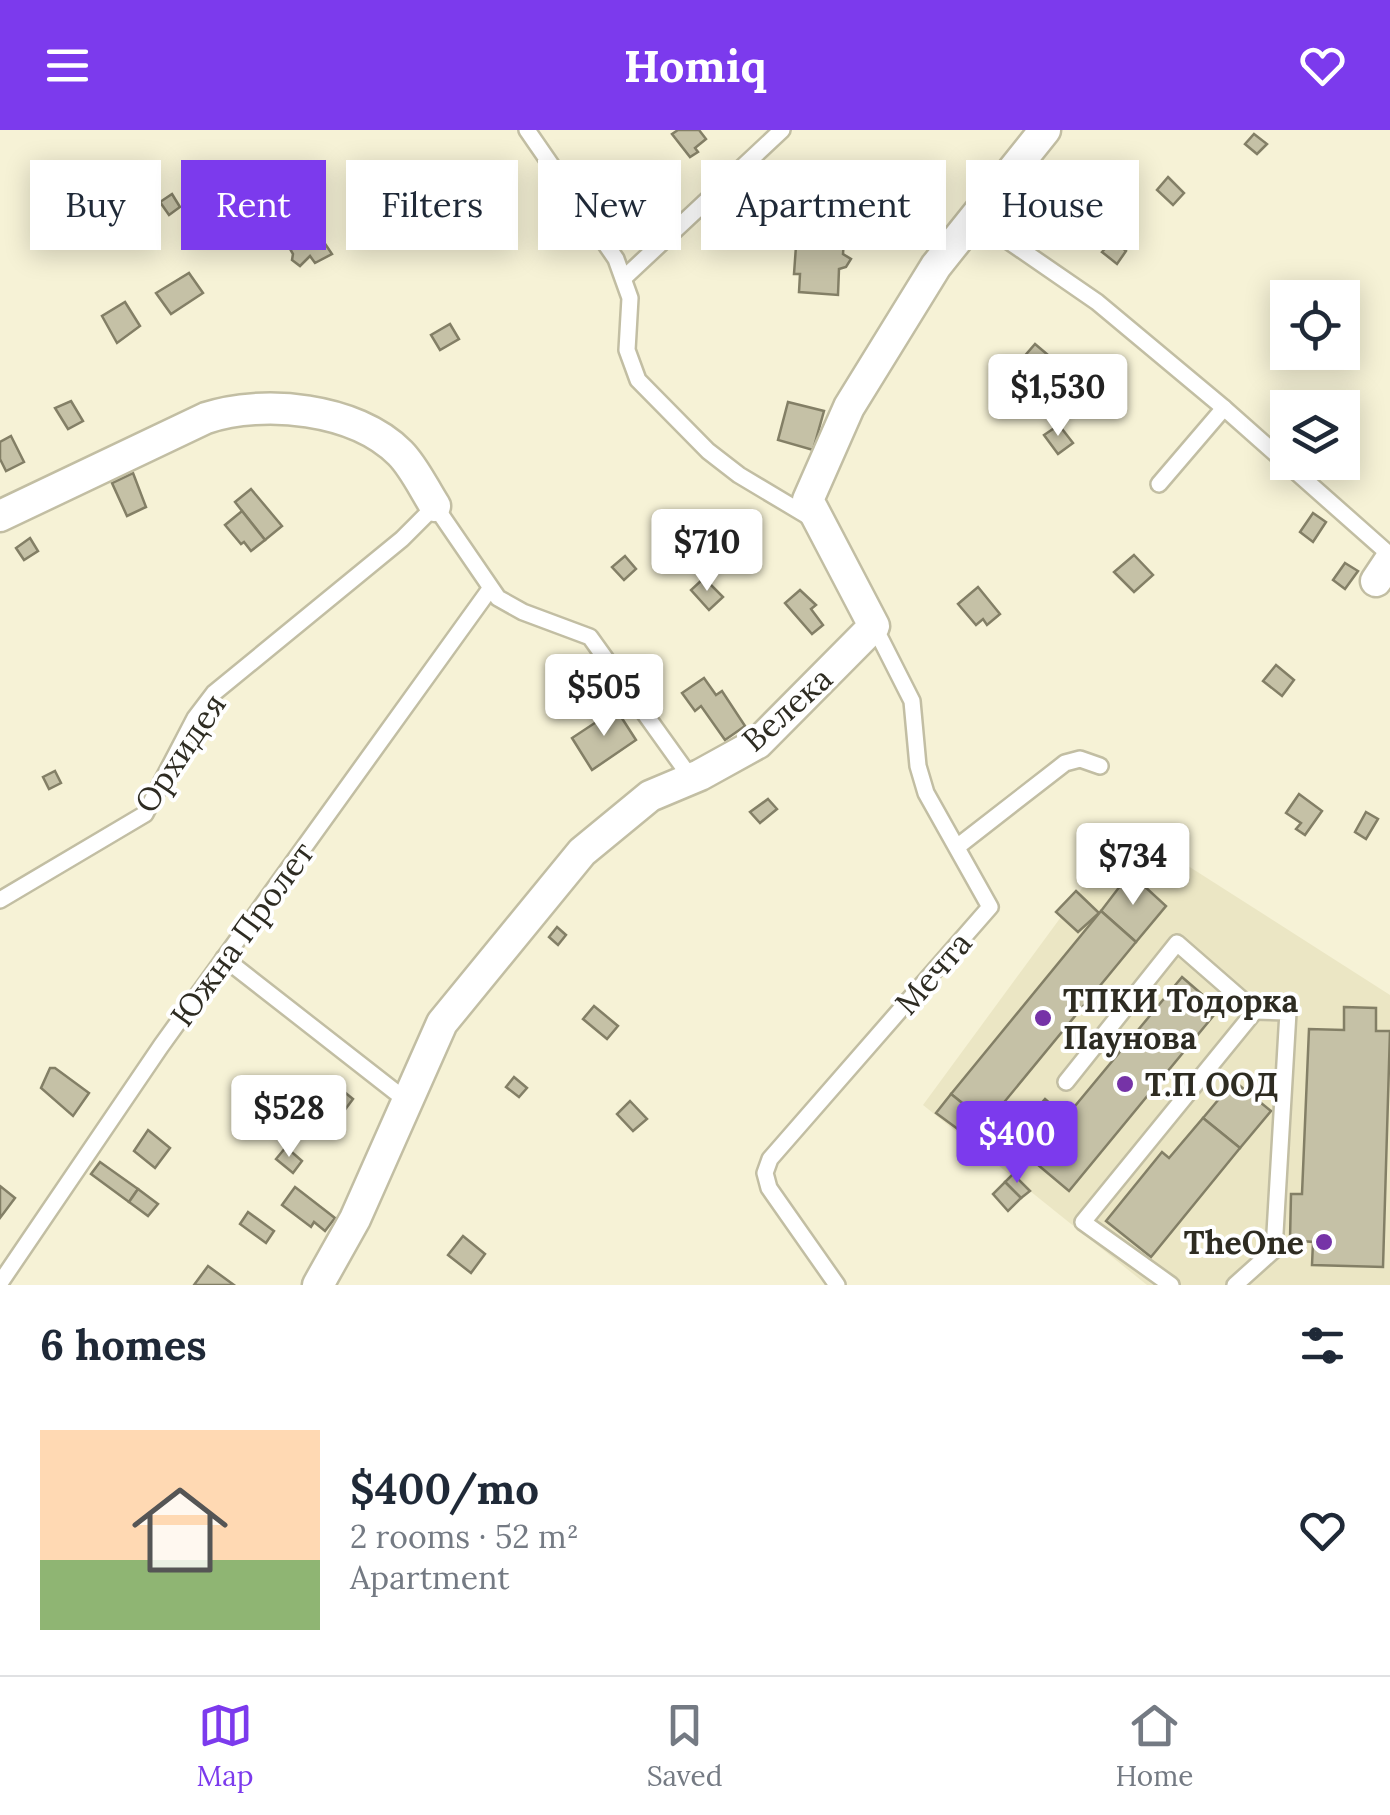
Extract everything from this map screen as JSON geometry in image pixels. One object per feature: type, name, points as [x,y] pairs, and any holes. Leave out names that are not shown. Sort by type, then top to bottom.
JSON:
[{"type":"street","points":[[1020,160],[1044,130]]},
{"type":"street","points":[[874,626],[808,500],[849,408],[936,266],[966,229]]},
{"type":"street","points":[[0,516],[206,418],[262,408],[338,418],[388,442],[404,456],[435,506]]},
{"type":"street","name":"Велека","points":[[318,1285],[355,1218],[442,1023],[582,852],[650,796],[758,743],[874,626]]},
{"type":"lane","points":[[527,130],[616,259],[624,277],[630,298],[627,350],[638,380],[718,459],[819,522]]},
{"type":"lane","points":[[624,277],[782,130]]},
{"type":"lane","points":[[1021,250],[1097,302],[1224,408],[1386,572]]},
{"type":"lane","points":[[1159,484],[1224,408]]},
{"type":"lane","points":[[435,506],[490,589],[509,606],[590,638],[691,778]]},
{"type":"lane","name":"Орхидея","points":[[0,900],[145,814],[195,718],[214,693],[402,539],[435,506]]},
{"type":"lane","name":"Южна Пролет","points":[[0,1284],[224,958],[490,589]]},
{"type":"lane","name":"Мечта","points":[[837,1285],[769,1188],[765,1173],[770,1158],[990,907],[926,793],[918,766],[912,701],[874,626]]},
{"type":"lane","points":[[958,847],[1065,763],[1080,759],[1100,766]]},
{"type":"lane","points":[[1066,1082],[1178,944],[1255,1010],[1288,1012],[1274,1250],[1235,1285]]},
{"type":"lane","points":[[224,958],[407,1101]]},
{"type":"lane","points":[[1171,1285],[1084,1222],[1255,1010]]},
{"type":"shaded area","points":[[1127,827],[1390,995],[1390,1285],[1147,1285],[923,1105]]},
{"type":"building","points":[[678,130],[699,130],[706,139],[695,148],[698,152],[690,157],[672,134]]},
{"type":"building","points":[[1254,134],[1267,144],[1257,154],[1245,144]]},
{"type":"building","points":[[1168,177],[1184,193],[1173,205],[1157,190]]},
{"type":"building","points":[[172,194],[180,207],[169,215],[161,201]]},
{"type":"building","points":[[326,245],[332,254],[315,263],[310,256],[300,266],[292,260],[291,250],[326,250]]},
{"type":"building","points":[[796,250],[843,250],[851,259],[839,269],[838,295],[799,292],[800,274],[794,274]]},
{"type":"building","points":[[1104,250],[1126,251],[1117,264]]},
{"type":"building","points":[[189,273],[203,293],[171,314],[156,293]]},
{"type":"building","points":[[125,302],[140,326],[117,343],[102,316]]},
{"type":"building","points":[[450,324],[459,339],[440,350],[431,335]]},
{"type":"building","points":[[1035,344],[1055,361],[1036,383],[1016,366]]},
{"type":"building","points":[[71,401],[83,421],[68,429],[55,408]]},
{"type":"building","points":[[788,402],[824,411],[813,450],[778,440]]},
{"type":"building","points":[[1059,425],[1073,443],[1058,454],[1044,435]]},
{"type":"building","points":[[11,436],[24,462],[6,471],[0,459],[0,442]]},
{"type":"building","points":[[133,473],[146,507],[127,516],[112,483]]},
{"type":"building","points":[[251,489],[282,526],[265,540],[235,502]]},
{"type":"building","points":[[242,511],[265,540],[251,551],[225,525]]},
{"type":"building","points":[[1313,513],[1326,522],[1313,542],[1300,532]]},
{"type":"building","points":[[30,538],[38,551],[24,560],[16,548]]},
{"type":"building","points":[[1134,555],[1153,575],[1134,592],[1114,572]]},
{"type":"building","points":[[625,556],[636,569],[624,580],[612,567]]},
{"type":"building","points":[[1345,563],[1358,571],[1345,589],[1333,580]]},
{"type":"building","points":[[704,578],[723,597],[709,610],[691,590]]},
{"type":"building","points":[[978,587],[1000,614],[987,625],[983,619],[976,625],[958,604]]},
{"type":"building","points":[[800,590],[816,605],[811,609],[823,625],[812,634],[785,603]]},
{"type":"building","points":[[1276,665],[1294,680],[1282,696],[1263,681]]},
{"type":"building","points":[[704,678],[716,695],[722,691],[745,726],[725,740],[701,706],[695,711],[682,693]]},
{"type":"building","points":[[616,709],[636,740],[592,770],[572,738]]},
{"type":"building","points":[[55,771],[61,783],[49,789],[43,777]]},
{"type":"building","points":[[1299,794],[1322,811],[1305,835],[1296,829],[1301,823],[1286,813]]},
{"type":"building","points":[[768,799],[777,809],[760,823],[750,812]]},
{"type":"building","points":[[1366,812],[1378,819],[1366,839],[1355,832]]},
{"type":"building","points":[[1136,839],[1149,851],[1124,880],[1111,869]]},
{"type":"building","points":[[1130,873],[1166,906],[1136,942],[1101,911]]},
{"type":"building","points":[[1076,891],[1099,913],[1078,932],[1056,912]]},
{"type":"building","name":"ТПКИ Тодорка Паунова","points":[[1101,911],[1136,942],[987,1123],[951,1094]]},
{"type":"building","points":[[557,927],[566,935],[558,945],[549,937]]},
{"type":"building","name":"Т.П ООД","points":[[1182,977],[1219,1009],[1069,1191],[1031,1159]]},
{"type":"building","points":[[594,1006],[618,1026],[607,1039],[583,1019]]},
{"type":"building","points":[[1344,1007],[1376,1008],[1376,1031],[1390,1031],[1383,1267],[1312,1265],[1313,1242],[1290,1240],[1291,1194],[1302,1194],[1309,1029],[1344,1030]]},
{"type":"building","points":[[50,1068],[89,1093],[73,1116],[41,1088]]},
{"type":"building","points":[[514,1077],[527,1088],[519,1097],[506,1087]]},
{"type":"building","points":[[1234,1081],[1271,1111],[1240,1148],[1203,1118]]},
{"type":"building","points":[[337,1086],[353,1099],[344,1111],[328,1098]]},
{"type":"building","points":[[951,1094],[987,1123],[993,1116],[1031,1147],[1012,1169],[936,1113]]},
{"type":"building","points":[[1045,1099],[1060,1112],[1043,1133],[1027,1120]]},
{"type":"building","points":[[630,1101],[647,1119],[633,1131],[617,1114]]},
{"type":"building","points":[[1203,1118],[1240,1148],[1151,1257],[1106,1221],[1162,1152],[1169,1158]]},
{"type":"building","points":[[148,1130],[170,1148],[155,1168],[134,1151]]},
{"type":"building","points":[[286,1147],[302,1161],[293,1173],[276,1159]]},
{"type":"building","points":[[100,1162],[138,1189],[129,1202],[91,1174]]},
{"type":"building","points":[[1013,1174],[1030,1191],[1021,1198],[1005,1182]]},
{"type":"building","points":[[1005,1182],[1021,1198],[1008,1211],[993,1194]]},
{"type":"building","points":[[0,1186],[15,1198],[0,1218]]},
{"type":"building","points":[[295,1187],[335,1218],[325,1231],[314,1222],[311,1227],[282,1205]]},
{"type":"building","points":[[138,1189],[158,1204],[148,1216],[129,1202]]},
{"type":"building","points":[[248,1212],[274,1231],[266,1243],[240,1224]]},
{"type":"building","points":[[463,1236],[485,1254],[471,1273],[448,1255]]},
{"type":"building","points":[[208,1266],[234,1285],[194,1285]]},
{"type":"place","name":"ТПКИ Тодорка Паунова","points":[[1043,1018]]},
{"type":"place","name":"Т.П ООД","points":[[1125,1084]]},
{"type":"place","name":"TheOnе","points":[[1324,1242]]}]
